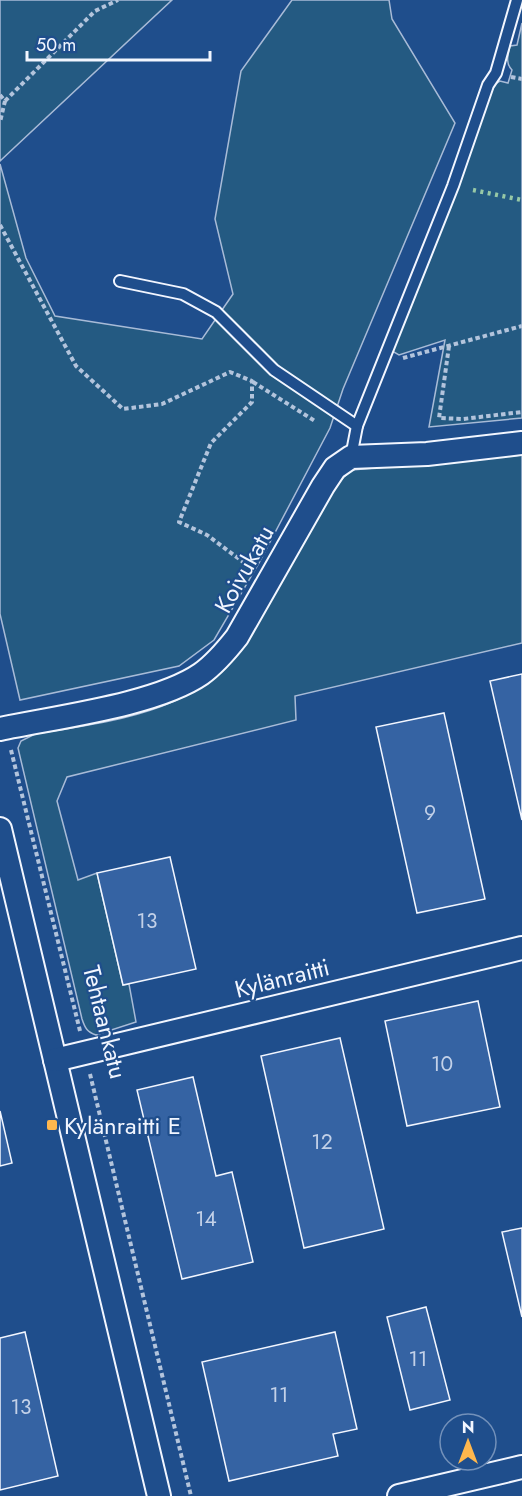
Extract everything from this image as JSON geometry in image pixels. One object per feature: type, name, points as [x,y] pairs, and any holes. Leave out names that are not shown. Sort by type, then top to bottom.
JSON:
[{"type":"street","points":[[352,452],[427,454],[522,443]]},
{"type":"street","name":"Koivukatu","points":[[3,728],[141,699],[173,689],[201,674],[222,656],[237,637],[270,582],[302,520],[335,468],[352,452]]},
{"type":"street","points":[[0,829],[159,1496]]},
{"type":"street","name":"Kylänraitti","points":[[55,1060],[522,948]]},
{"type":"street","points":[[399,1496],[522,1467]]},
{"type":"lane","points":[[352,452],[357,426],[453,186],[488,85],[496,73],[517,0]]},
{"type":"lane","points":[[120,281],[183,294],[216,312],[274,370],[357,426]]},
{"type":"path","points":[[0,122],[5,101],[95,11],[118,0]]},
{"type":"path","points":[[0,95],[5,101]]},
{"type":"path","points":[[0,225],[76,366],[123,409],[162,404],[230,372],[252,381],[352,452]]},
{"type":"path","points":[[382,364],[522,326]]},
{"type":"path","points":[[448,346],[439,418],[463,419],[522,412]]},
{"type":"path","points":[[252,381],[252,402],[211,443],[179,522],[207,535],[270,582]]},
{"type":"path","name":"Tehtaankatu","points":[[3,728],[85,1053],[191,1496]]},
{"type":"shaded area","points":[[0,0],[172,0],[0,161]]},
{"type":"shaded area","points":[[292,0],[389,0],[392,19],[455,123],[343,389],[330,428],[259,563],[214,640],[179,666],[20,700],[0,614],[0,164],[26,258],[55,316],[202,339],[233,294],[215,219],[241,71]]},
{"type":"shaded area","points":[[522,23],[522,418],[429,427],[445,340],[399,355],[392,351],[493,85],[500,81],[508,83],[512,70],[508,62],[510,46],[517,45]]},
{"type":"shaded area","points":[[522,455],[522,643],[295,696],[296,720],[67,777],[57,801],[78,880],[97,873],[123,985],[129,984],[136,1022],[96,1035],[88,1031],[82,1019],[18,748],[21,741],[35,734],[122,718],[151,710],[203,685],[226,667],[258,624],[324,500],[352,470]]},
{"type":"building","points":[[522,674],[522,820],[490,681]]},
{"type":"building","points":[[444,713],[485,899],[417,913],[376,727]]},
{"type":"building","points":[[170,857],[196,969],[123,985],[97,873]]},
{"type":"building","points":[[478,1001],[500,1107],[407,1126],[385,1021]]},
{"type":"building","points":[[340,1038],[384,1229],[304,1248],[261,1056]]},
{"type":"building","points":[[193,1077],[216,1176],[232,1172],[253,1262],[182,1279],[137,1090]]},
{"type":"building","points":[[0,1111],[12,1163],[0,1166]]},
{"type":"building","points":[[522,1228],[522,1317],[502,1232]]},
{"type":"building","points":[[426,1307],[450,1400],[410,1410],[387,1317]]},
{"type":"building","points":[[25,1332],[58,1476],[0,1490],[0,1338]]},
{"type":"building","points":[[335,1332],[357,1429],[333,1434],[338,1456],[229,1481],[202,1362]]},
{"type":"hedge","points":[[473,190],[522,200]]},
{"type":"place","name":"Kylänraitti E","points":[[52,1125]]}]
